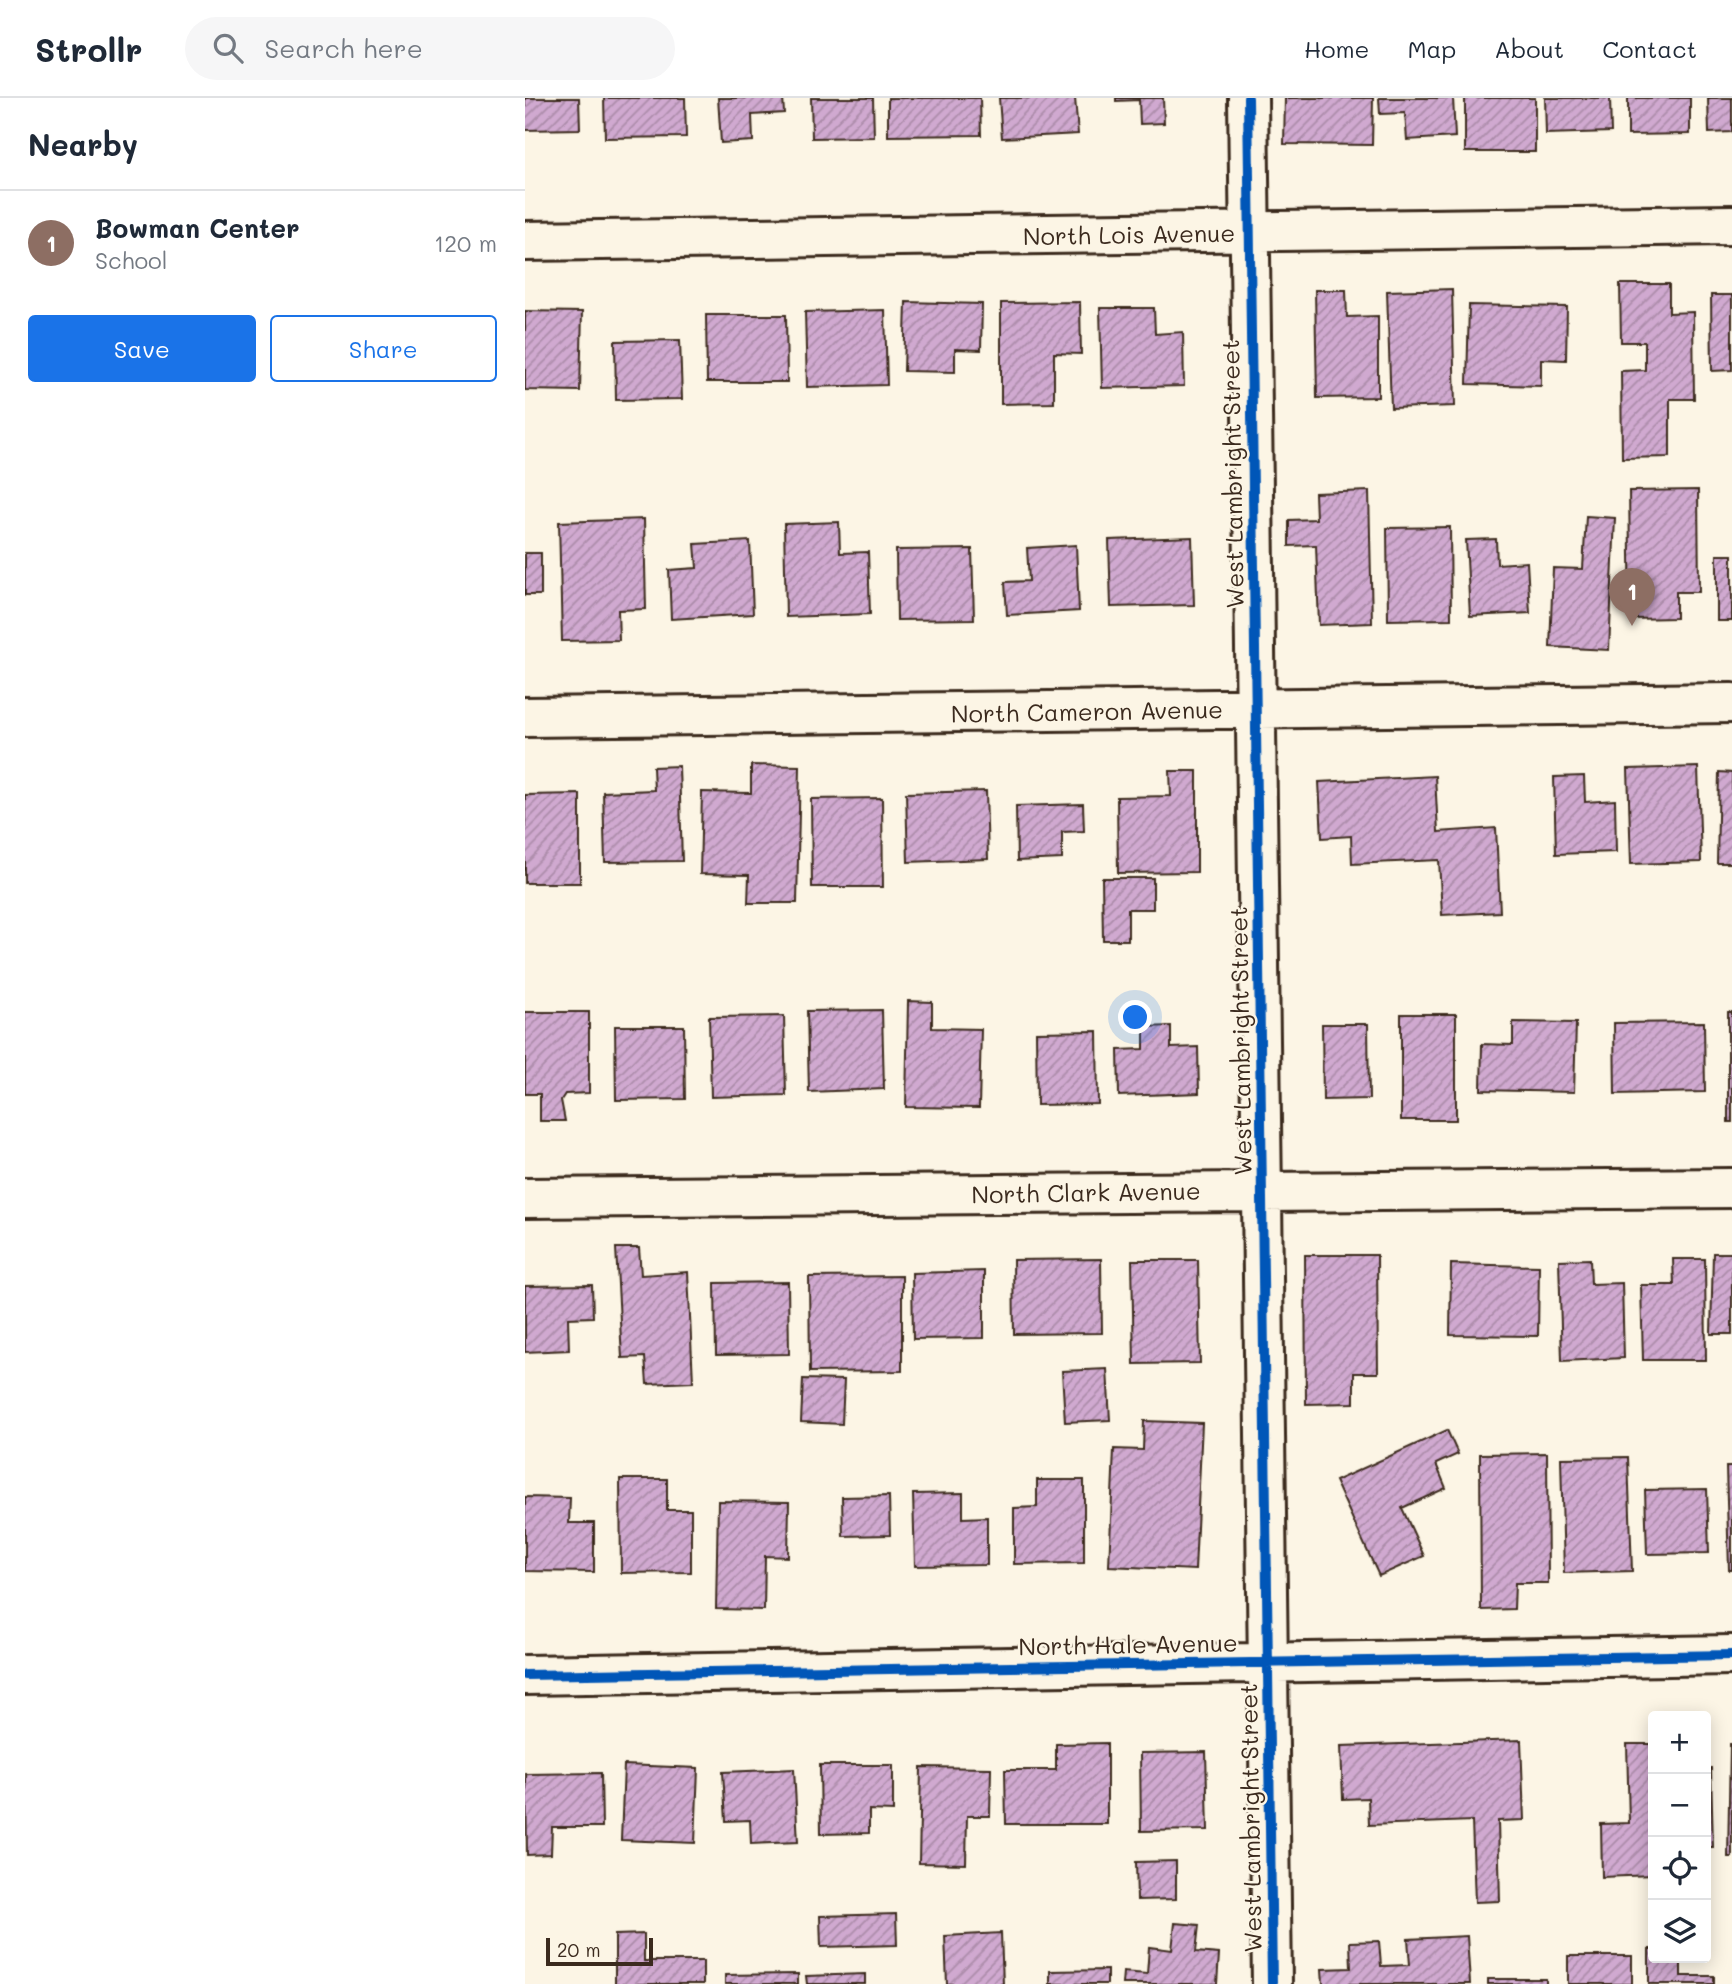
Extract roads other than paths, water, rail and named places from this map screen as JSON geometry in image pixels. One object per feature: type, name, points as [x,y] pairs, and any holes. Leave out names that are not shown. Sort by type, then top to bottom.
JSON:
[{"type":"street","name":"West Lambright Street","points":[[1248,98],[1272,1984]]},
{"type":"street","name":"North Lois Avenue","points":[[525,242],[1732,225]]},
{"type":"street","name":"North Cameron Avenue","points":[[525,718],[1732,703]]},
{"type":"street","name":"North Clark Avenue","points":[[525,1198],[1732,1188]]},
{"type":"street","name":"North Hale Avenue","points":[[525,1675],[1732,1655]]},
{"type":"place","name":"Bowman Center","points":[[1632,626]]}]
